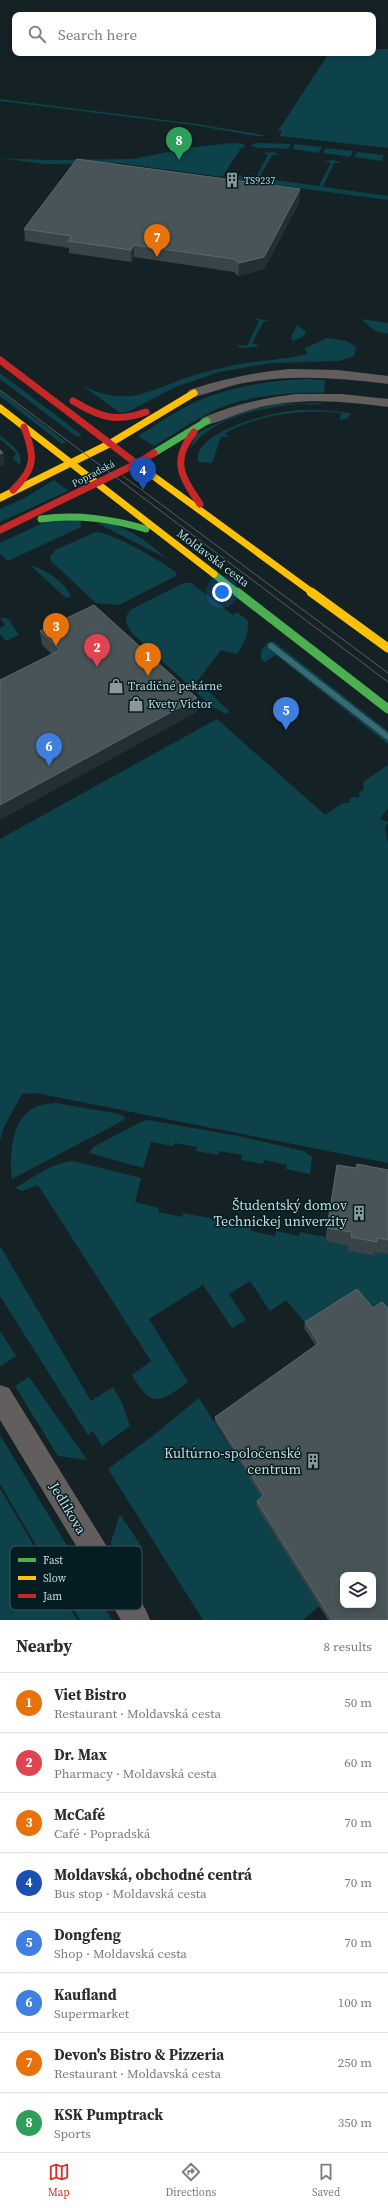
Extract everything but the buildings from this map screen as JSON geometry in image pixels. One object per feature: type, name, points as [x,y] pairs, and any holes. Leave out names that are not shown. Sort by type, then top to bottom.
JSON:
[{"type":"street","points":[[0,360],[109,444],[388,648]]},
{"type":"street","points":[[45,394],[66,397],[103,419],[118,420],[131,419],[170,401],[238,379],[283,373],[332,372],[388,380]]},
{"type":"street","name":"Popradská","points":[[2,498],[109,444],[194,394]]},
{"type":"street","points":[[208,517],[182,477],[177,462],[182,446],[207,421],[242,406],[286,398],[338,398],[388,403]]},
{"type":"street","name":"Moldavská cesta","points":[[0,408],[388,709]]},
{"type":"street","name":"Popradská","points":[[4,529],[136,464],[207,421]]},
{"type":"street","points":[[2,498],[24,480],[32,465],[34,455],[23,426]]},
{"type":"street","name":"Popradská","points":[[4,529],[60,515],[85,514],[108,518],[161,534]]},
{"type":"street","name":"Jedlíkova","points":[[0,1397],[91,1546]]},
{"type":"street","name":"Jedlíkova","points":[[130,1610],[136,1620]]},
{"type":"shaded area","points":[[376,49],[388,49],[388,148],[280,136],[282,131],[278,131],[327,56],[376,56]]},
{"type":"shaded area","points":[[0,99],[197,124],[269,136],[256,136],[193,125],[0,101]]},
{"type":"shaded area","points":[[232,143],[243,144],[245,148],[241,148],[222,177],[118,163],[45,164],[0,158],[46,160],[133,159],[188,148]]},
{"type":"shaded area","points":[[255,143],[291,144],[288,149],[251,146]]},
{"type":"shaded area","points":[[295,144],[322,147],[319,153],[292,149]]},
{"type":"shaded area","points":[[326,148],[353,151],[350,157],[323,153]]},
{"type":"shaded area","points":[[273,152],[279,155],[272,155],[259,178],[319,186],[331,163],[324,161],[334,160],[341,163],[334,163],[323,187],[388,196],[388,200],[232,179],[235,175],[256,177],[268,155],[263,153]]},
{"type":"shaded area","points":[[357,152],[384,155],[382,161],[354,157]]},
{"type":"shaded area","points":[[252,318],[270,321],[264,321],[252,343],[260,346],[246,348],[238,347],[238,345],[247,346],[259,321]]},
{"type":"shaded area","points":[[361,319],[388,323],[388,334],[375,331]]},
{"type":"shaded area","points":[[297,325],[306,332],[304,336],[293,341],[291,337]]},
{"type":"shaded area","points":[[327,338],[347,341],[356,347],[354,356],[339,361],[271,363],[219,372],[176,387],[127,412],[120,413],[83,386],[112,396],[137,395],[211,370],[307,354],[305,348]]},
{"type":"shaded area","points":[[0,373],[82,435],[77,437],[0,379]]},
{"type":"shaded area","points":[[306,379],[325,380],[324,393],[283,394],[255,398],[228,405],[199,418],[154,446],[138,436],[191,404],[219,393],[262,383]]},
{"type":"shaded area","points":[[0,391],[66,442],[62,444],[0,396]]},
{"type":"shaded area","points":[[323,403],[310,405],[296,404],[267,408],[238,416],[211,429],[190,449],[195,436],[203,430],[244,411],[278,404]]},
{"type":"shaded area","points":[[297,410],[320,410],[351,413],[348,418],[340,420],[341,413],[311,412],[282,414],[253,421],[225,433],[228,437],[221,437],[212,463],[198,462],[200,451],[208,441],[221,432],[271,414]]},
{"type":"shaded area","points":[[0,435],[18,452],[21,460],[20,465],[13,459],[16,453],[0,439]]},
{"type":"shaded area","points":[[54,480],[68,491],[0,522],[0,509],[23,499]]},
{"type":"shaded area","points":[[80,518],[81,527],[8,561],[0,554],[0,543],[43,523]]},
{"type":"shaded area","points":[[103,521],[121,527],[136,535],[166,558],[99,524]]},
{"type":"shaded area","points":[[96,532],[114,537],[137,548],[176,572],[176,576],[119,605],[96,603],[51,561],[50,557],[55,550]]},
{"type":"shaded area","points":[[34,566],[55,578],[64,586],[71,596],[66,598],[32,567]]},
{"type":"shaded area","points":[[184,583],[191,583],[233,615],[237,612],[248,621],[246,638],[237,654],[221,650],[195,684],[205,688],[230,712],[226,714],[211,706],[132,633],[126,622],[130,610]]},
{"type":"shaded area","points":[[0,617],[8,619],[19,635],[6,641],[0,634],[0,628],[5,625]]},
{"type":"shaded area","points":[[273,641],[388,731],[388,744],[276,655],[264,662],[261,659],[261,651],[267,643]]},
{"type":"shaded area","points":[[217,719],[325,815],[341,804],[351,802],[349,800],[354,796],[356,798],[360,796],[358,794],[364,789],[363,782],[388,765],[388,808],[380,819],[388,822],[385,829],[388,844],[388,1163],[36,1093],[22,1094],[3,1129],[0,1141],[0,839]]},
{"type":"shaded area","points":[[56,1103],[119,1114],[125,1117],[124,1120],[12,1179],[11,1151],[20,1122],[25,1115],[35,1107],[44,1104]]},
{"type":"shaded area","points":[[148,1120],[238,1136],[304,1151],[312,1157],[310,1174],[286,1169],[287,1165],[264,1160],[263,1164],[241,1160],[242,1155],[219,1151],[218,1155],[196,1151],[197,1147],[175,1143],[173,1146],[151,1142],[143,1168],[89,1153],[93,1147],[141,1122]]},
{"type":"shaded area","points":[[73,1161],[141,1178],[135,1202],[159,1208],[158,1212],[182,1217],[183,1213],[251,1226],[251,1231],[275,1236],[276,1231],[299,1236],[300,1232],[325,1237],[325,1241],[349,1246],[349,1251],[373,1256],[374,1251],[388,1254],[388,1316],[308,1326],[286,1300],[270,1311],[250,1281],[229,1294],[246,1320],[232,1328],[203,1285],[149,1319],[188,1382],[170,1395],[157,1399],[151,1398],[139,1386],[132,1375],[151,1361],[38,1185],[22,1191],[15,1188],[51,1167]]},
{"type":"shaded area","points":[[0,1246],[91,1401],[113,1387],[122,1403],[130,1426],[102,1446],[93,1431],[88,1435],[0,1296]]},
{"type":"shaded area","points":[[0,1331],[16,1356],[1,1366],[0,1364]]},
{"type":"shaded area","points":[[29,1377],[87,1460],[58,1456],[15,1386]]},
{"type":"shaded area","points":[[199,1398],[263,1500],[256,1506],[319,1606],[303,1620],[203,1620],[108,1469],[155,1434]]},
{"type":"shaded area","points":[[0,1435],[67,1546],[36,1546],[0,1484]]},
{"type":"shaded area","points":[[0,1488],[34,1546],[10,1546],[10,1610],[71,1610],[77,1620],[0,1620]]},
{"type":"shaded area","points":[[120,1514],[141,1546],[112,1546],[111,1542]]},
{"type":"shaded area","points":[[74,1610],[106,1610],[112,1620],[80,1620]]},
{"type":"waterway","points":[[271,646],[388,737]]},
{"type":"tram line","points":[[0,390],[388,682]]},
{"type":"tram line","points":[[123,476],[388,673]]},
{"type":"traffic: fast","points":[[154,453],[207,421]]},
{"type":"traffic: fast","points":[[41,519],[68,516],[94,517],[146,529]]},
{"type":"traffic: fast","points":[[214,574],[388,709]]},
{"type":"traffic: slow","points":[[0,498],[109,444],[194,393]]},
{"type":"traffic: slow","points":[[0,408],[214,574]]},
{"type":"traffic: slow","points":[[145,470],[388,648]]},
{"type":"traffic: jam","points":[[0,360],[145,470]]},
{"type":"traffic: jam","points":[[73,401],[92,412],[108,418],[125,418],[146,412]]},
{"type":"traffic: jam","points":[[13,490],[27,475],[32,461],[32,454],[24,427]]},
{"type":"traffic: jam","points":[[194,432],[181,451],[179,460],[183,477],[200,504]]},
{"type":"traffic: jam","points":[[0,530],[136,464],[154,453]]},
{"type":"place","name":"KSK Pumptrack","points":[[179,160]]},
{"type":"place","name":"TS9237","points":[[232,180]]},
{"type":"place","name":"Devon's Bistro & Pizzeria","points":[[157,257]]},
{"type":"place","name":"Moldavská, obchodné centrá","points":[[143,490]]},
{"type":"place","name":"McCafé","points":[[56,646]]},
{"type":"place","name":"Dr. Max","points":[[97,667]]},
{"type":"place","name":"Viet Bistro","points":[[148,676]]},
{"type":"place","name":"Tradičné pekárne","points":[[116,686]]},
{"type":"place","name":"Kvety Victor","points":[[136,704]]},
{"type":"place","name":"Dongfeng","points":[[286,730]]},
{"type":"place","name":"Kaufland","points":[[49,766]]},
{"type":"place","name":"Študentský domov Technickej univerzity","points":[[359,1213]]},
{"type":"place","name":"Kultúrno-spoločenské centrum","points":[[313,1461]]}]
